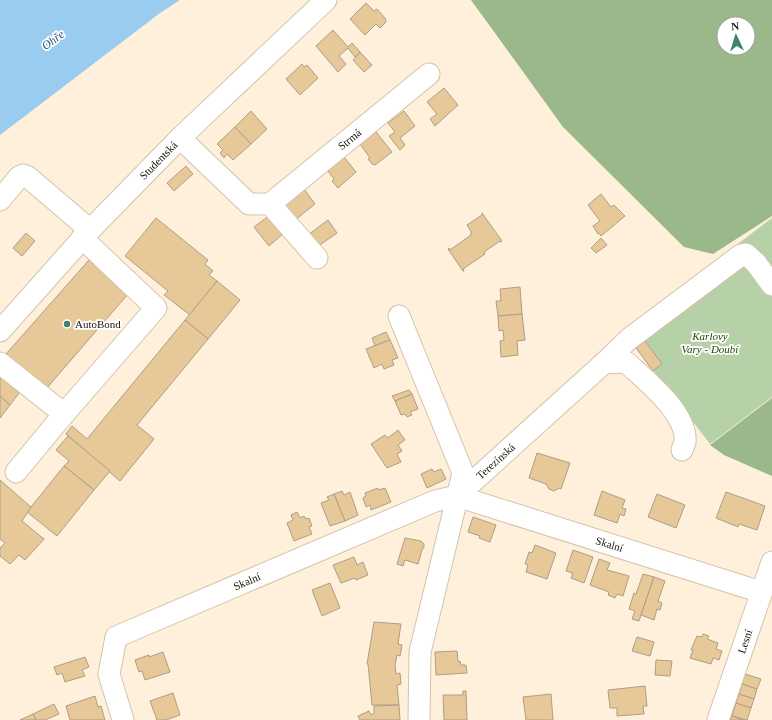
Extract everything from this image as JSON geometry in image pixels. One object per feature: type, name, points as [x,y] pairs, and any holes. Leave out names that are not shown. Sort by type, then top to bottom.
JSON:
[{"type":"street","name":"Studentská","points":[[2,324],[86,234],[180,138],[326,0]]},
{"type":"street","name":"Strmá","points":[[270,204],[429,74]]},
{"type":"street","points":[[180,138],[249,204],[270,204],[317,258]]},
{"type":"street","points":[[0,200],[19,177],[23,175],[28,177],[86,234],[156,308],[16,472]]},
{"type":"street","name":"Terezínská","points":[[457,496],[629,339],[741,255],[746,254],[756,263],[772,284]]},
{"type":"street","points":[[399,316],[463,472],[420,652],[420,720]]},
{"type":"street","points":[[604,362],[626,362],[659,393],[676,413],[684,430],[685,442],[682,450]]},
{"type":"street","points":[[0,363],[64,414]]},
{"type":"street","name":"Skalní","points":[[123,720],[109,674],[116,637],[435,501],[457,496],[761,592]]},
{"type":"street","name":"Lesní","points":[[718,720],[772,562]]},
{"type":"green space","points":[[471,0],[772,0],[772,216],[713,254],[684,247],[563,127]]},
{"type":"green space","name":"Karlovy Vary - Doubí","points":[[772,218],[772,397],[710,444],[623,331]]},
{"type":"green space","points":[[772,398],[772,476],[724,455],[710,445]]},
{"type":"water","name":"Ohře","points":[[0,0],[180,0],[160,13],[0,135]]},
{"type":"building","points":[[366,3],[374,11],[377,9],[385,18],[386,22],[380,28],[376,24],[365,35],[350,19]]},
{"type":"building","points":[[333,30],[348,47],[352,43],[360,52],[355,57],[348,48],[339,56],[346,64],[338,72],[316,46]]},
{"type":"building","points":[[360,52],[372,65],[364,72],[353,60]]},
{"type":"building","points":[[302,64],[304,67],[307,65],[318,78],[300,95],[286,79]]},
{"type":"building","points":[[444,88],[458,105],[435,126],[430,119],[437,114],[427,102]]},
{"type":"building","points":[[251,111],[267,129],[251,144],[235,127]]},
{"type":"building","points":[[404,111],[415,126],[400,138],[405,145],[400,150],[389,136],[395,132],[388,123]]},
{"type":"building","points":[[235,127],[251,144],[233,160],[227,154],[224,158],[220,153],[223,150],[217,144]]},
{"type":"building","points":[[376,132],[392,152],[375,165],[368,159],[370,158],[360,144]]},
{"type":"building","points":[[344,157],[356,172],[338,188],[332,181],[334,179],[328,171]]},
{"type":"building","points":[[186,166],[193,174],[174,191],[167,183]]},
{"type":"building","points":[[304,189],[315,204],[295,220],[284,206]]},
{"type":"building","points":[[601,194],[611,207],[614,205],[625,216],[601,236],[593,226],[600,221],[588,205]]},
{"type":"building","points":[[482,213],[502,241],[484,252],[485,254],[463,269],[463,271],[448,249],[449,248],[450,250],[471,235],[470,234],[472,233],[467,225],[482,215]]},
{"type":"building","points":[[270,215],[284,233],[269,246],[254,227]]},
{"type":"building","points":[[156,218],[208,260],[205,264],[213,271],[209,275],[217,281],[190,315],[164,295],[168,291],[125,256]]},
{"type":"building","points":[[328,220],[337,233],[317,247],[308,235]]},
{"type":"building","points":[[26,233],[35,241],[22,256],[13,248]]},
{"type":"building","points":[[601,238],[607,245],[596,253],[591,248]]},
{"type":"building","name":"AutoBond","points":[[89,260],[128,294],[46,389],[6,354]]},
{"type":"building","points":[[217,281],[240,300],[208,339],[185,320]]},
{"type":"building","points":[[520,287],[522,314],[498,316],[496,301],[501,301],[500,289]]},
{"type":"building","points":[[522,314],[525,340],[517,341],[518,355],[501,357],[500,341],[504,340],[503,330],[499,331],[498,316]]},
{"type":"building","points":[[185,320],[208,339],[137,425],[154,439],[120,481],[66,434],[72,426],[87,439]]},
{"type":"building","points":[[386,332],[390,340],[375,346],[372,338]]},
{"type":"building","points":[[643,338],[662,364],[653,371],[634,345]]},
{"type":"building","points":[[390,340],[398,358],[392,360],[394,365],[384,369],[382,364],[374,368],[366,349]]},
{"type":"building","points":[[0,375],[19,393],[10,405],[0,396]]},
{"type":"building","points":[[409,390],[412,394],[395,401],[392,396]]},
{"type":"building","points":[[412,394],[418,409],[410,412],[412,415],[407,417],[405,414],[401,415],[395,401]]},
{"type":"building","points":[[0,396],[10,405],[0,418]]},
{"type":"building","points":[[398,430],[405,440],[398,445],[402,451],[397,454],[401,462],[387,468],[371,444],[385,435],[388,438]]},
{"type":"building","points":[[68,436],[110,471],[94,490],[64,466],[69,461],[56,450]]},
{"type":"building","points":[[537,453],[570,463],[561,489],[559,488],[554,491],[549,489],[546,484],[529,478]]},
{"type":"building","points":[[64,466],[94,490],[57,536],[27,512]]},
{"type":"building","points":[[432,469],[434,472],[441,469],[446,479],[427,488],[421,474]]},
{"type":"building","points":[[0,480],[31,507],[22,521],[44,539],[25,560],[19,555],[10,564],[0,556],[0,548],[5,543],[0,539]]},
{"type":"building","points":[[378,488],[379,490],[385,488],[391,502],[371,510],[370,505],[366,507],[363,498],[366,496],[365,493]]},
{"type":"building","points":[[342,491],[344,495],[350,492],[358,515],[345,521],[334,494]]},
{"type":"building","points":[[602,491],[625,500],[622,508],[626,509],[624,516],[620,514],[617,523],[594,515]]},
{"type":"building","points":[[726,492],[765,506],[757,530],[739,524],[738,527],[716,518]]},
{"type":"building","points":[[334,494],[345,521],[330,526],[321,503],[329,500],[327,497]]},
{"type":"building","points":[[657,494],[685,505],[676,528],[648,517]]},
{"type":"building","points":[[297,512],[300,518],[304,516],[306,519],[309,518],[312,526],[309,527],[312,534],[294,541],[287,523],[293,520],[291,515]]},
{"type":"building","points":[[473,517],[496,525],[490,542],[479,538],[480,536],[468,532]]},
{"type":"building","points":[[405,538],[421,541],[424,544],[418,564],[405,560],[403,566],[397,564]]},
{"type":"building","points":[[535,545],[556,553],[547,579],[526,572],[528,565],[525,564],[529,552],[532,553]]},
{"type":"building","points":[[573,550],[593,557],[584,583],[571,578],[573,573],[566,571]]},
{"type":"building","points":[[354,557],[357,565],[363,562],[368,575],[356,580],[355,578],[341,583],[333,565]]},
{"type":"building","points":[[599,559],[610,563],[607,570],[629,576],[623,596],[617,594],[615,598],[608,595],[609,592],[590,585]]},
{"type":"building","points":[[643,574],[654,577],[639,621],[632,619],[635,611],[629,609],[634,593],[636,594]]},
{"type":"building","points":[[654,577],[665,581],[658,601],[662,603],[660,610],[657,609],[654,620],[641,615]]},
{"type":"building","points":[[330,583],[340,608],[322,616],[312,590]]},
{"type":"building","points":[[374,622],[401,624],[398,644],[402,645],[400,656],[397,655],[395,665],[396,674],[400,673],[401,684],[397,685],[399,705],[372,705],[367,664]]},
{"type":"building","points":[[703,634],[709,636],[707,639],[718,643],[716,649],[722,651],[719,660],[713,658],[711,664],[690,658],[693,650],[691,650],[697,636],[702,637]]},
{"type":"building","points":[[637,637],[654,642],[650,656],[632,651]]},
{"type":"building","points":[[457,651],[458,662],[460,661],[461,665],[466,665],[467,673],[436,675],[435,652]]},
{"type":"building","points":[[163,652],[170,672],[145,680],[142,671],[139,672],[135,660]]},
{"type":"building","points":[[85,657],[89,667],[82,670],[85,676],[65,682],[62,673],[57,675],[54,667]]},
{"type":"building","points":[[656,660],[672,661],[670,676],[655,675]]},
{"type":"building","points":[[745,674],[761,679],[757,689],[742,684]]},
{"type":"building","points":[[742,684],[757,689],[754,699],[739,694]]},
{"type":"building","points":[[645,686],[647,706],[643,706],[644,714],[617,716],[617,708],[610,708],[608,690]]},
{"type":"building","points":[[463,691],[466,691],[467,720],[444,720],[443,695],[463,695]]},
{"type":"building","points":[[173,693],[180,715],[166,720],[157,720],[150,701]]},
{"type":"building","points":[[551,694],[553,720],[526,720],[523,697]]},
{"type":"building","points":[[739,694],[754,699],[751,708],[736,703]]},
{"type":"building","points":[[95,696],[98,707],[101,706],[105,720],[70,720],[66,706]]},
{"type":"building","points":[[736,703],[751,708],[747,720],[732,716]]},
{"type":"building","points":[[54,704],[59,714],[45,720],[36,720],[33,714]]},
{"type":"building","points":[[399,705],[400,720],[360,720],[358,716],[369,711],[371,715],[374,713],[374,706]]},
{"type":"building","points":[[33,714],[36,720],[20,720]]},
{"type":"building","points":[[732,716],[744,720],[730,720]]},
{"type":"place","name":"AutoBond","points":[[67,324]]}]
